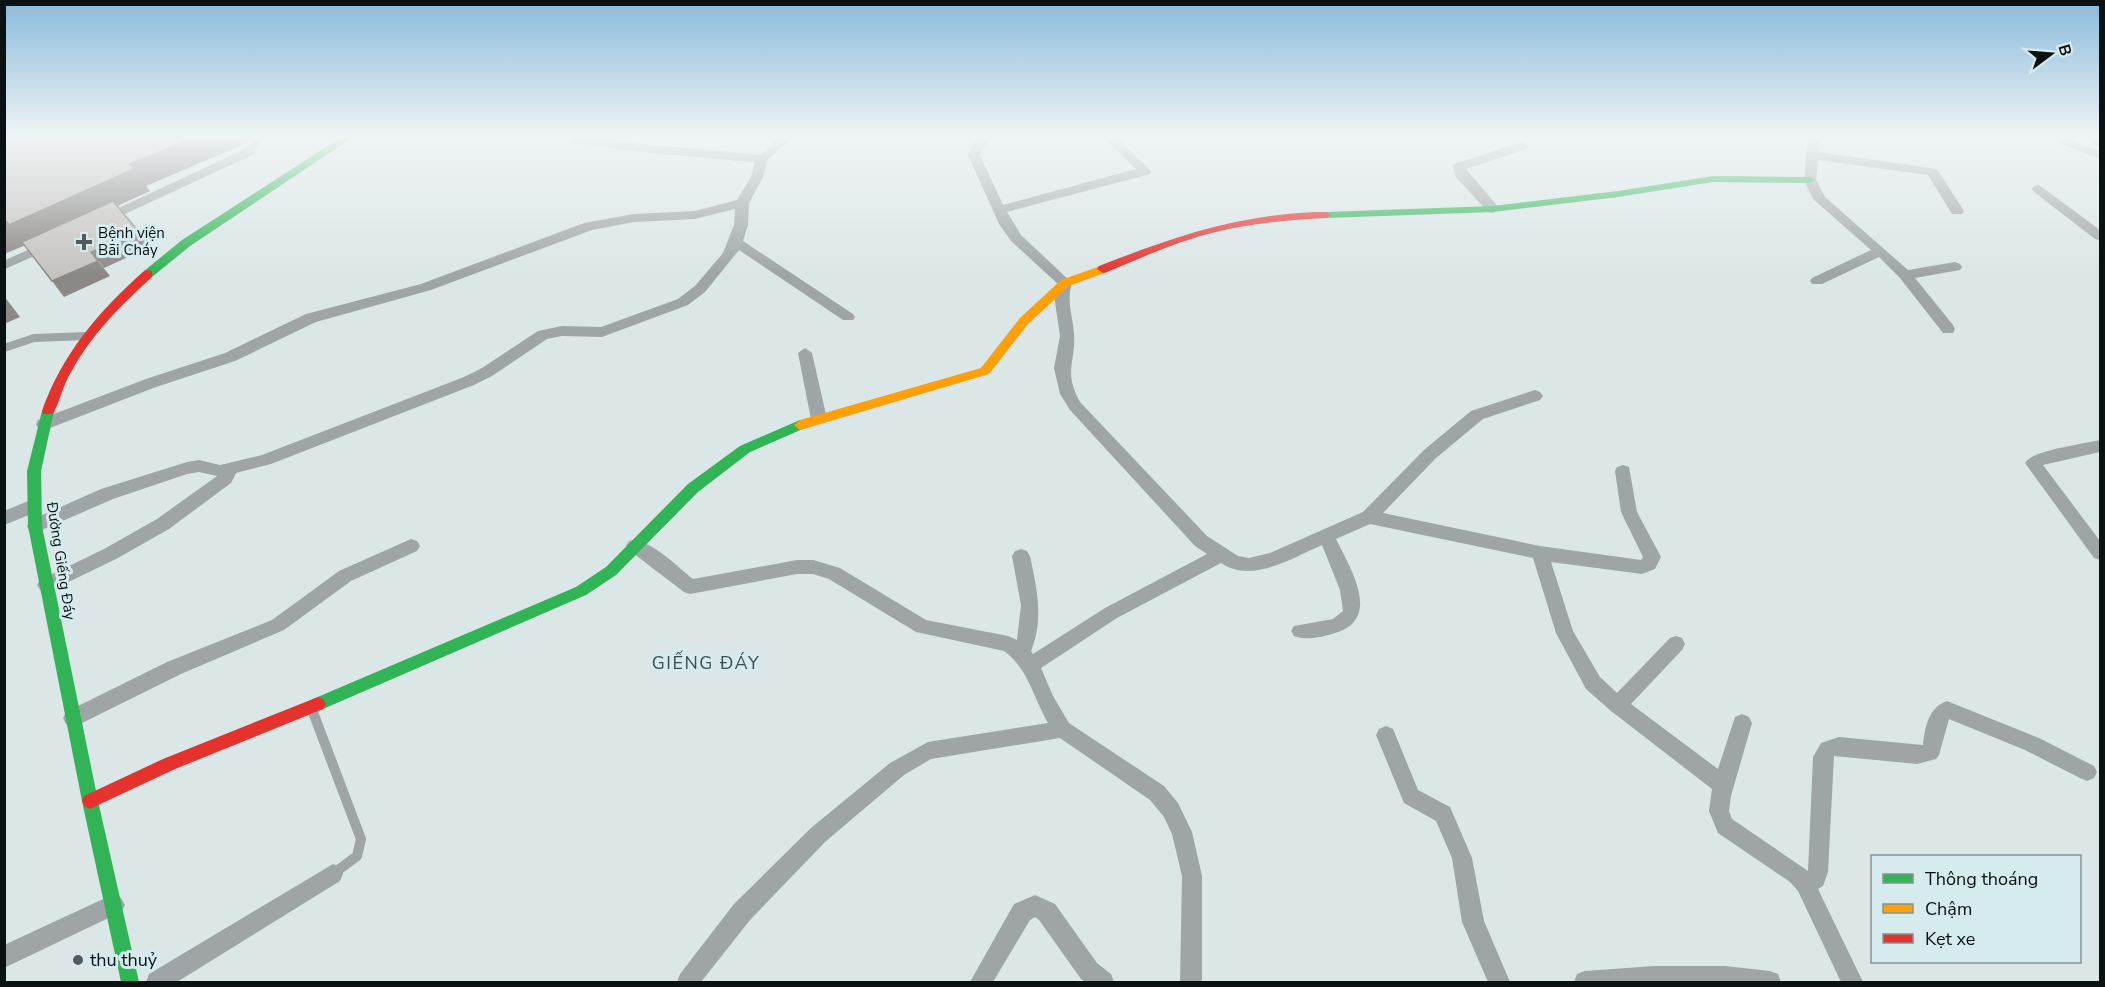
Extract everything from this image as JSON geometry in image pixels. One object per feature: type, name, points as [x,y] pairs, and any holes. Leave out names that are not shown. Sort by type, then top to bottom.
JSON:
[{"type":"street","name":"Đường Giếng Đáy","points":[[130,982],[46,585],[35,526],[34,471],[52,397],[87,336],[133,288],[186,243],[280,182]]},
{"type":"street","points":[[35,526],[107,494],[187,468],[229,470],[266,460],[469,381],[487,372],[543,335],[562,331],[598,333],[672,308],[700,289],[729,255],[741,225],[742,203],[754,182]]},
{"type":"street","points":[[987,182],[1016,238],[1065,283]]},
{"type":"street","points":[[1000,210],[1104,182]]},
{"type":"street","points":[[1468,182],[1493,209]]},
{"type":"street","points":[[90,801],[169,764],[388,675],[581,591],[604,576],[693,488],[734,457],[774,434],[985,371],[1024,321],[1065,283],[1183,238],[1251,221],[1307,214],[1493,209],[1694,182]]},
{"type":"street","points":[[1811,182],[1820,199],[1881,251],[1905,275],[1948,328]]},
{"type":"street","points":[[1938,182],[1957,211]]},
{"type":"street","points":[[2039,189],[2100,236]]},
{"type":"street","points":[[44,424],[151,383],[230,357],[310,318],[426,287],[589,226],[634,218],[695,215],[742,203]]},
{"type":"street","points":[[736,242],[848,317]]},
{"type":"street","points":[[1817,281],[1881,251]]},
{"type":"street","points":[[1905,275],[1955,267]]},
{"type":"street","points":[[1065,283],[1061,295],[1068,326],[1062,368],[1068,394],[1075,406],[1201,541],[1234,563],[1249,565],[1273,559],[1369,517],[1430,454],[1477,415],[1535,396]]},
{"type":"street","points":[[805,353],[819,419]]},
{"type":"street","points":[[2100,446],[2037,460],[2033,463],[2100,553]]},
{"type":"street","points":[[46,585],[110,554],[163,524],[225,479],[229,470]]},
{"type":"street","points":[[1369,517],[1540,553],[1642,567],[1649,564],[1652,557],[1629,512],[1623,471]]},
{"type":"street","points":[[4,519],[33,506]]},
{"type":"street","points":[[1300,631],[1338,624],[1349,619],[1353,612],[1353,599],[1326,535]]},
{"type":"street","points":[[73,718],[174,668],[278,625],[345,576],[411,546]]},
{"type":"street","points":[[635,546],[656,559],[690,587],[797,567],[813,567],[834,573],[922,627],[1008,644],[1026,659],[1045,700],[1062,729],[1157,794],[1171,810],[1182,832],[1192,876],[1191,982]]},
{"type":"street","points":[[1540,553],[1558,613],[1576,656],[1593,683],[1618,705],[1723,785]]},
{"type":"street","points":[[1026,659],[1221,555]]},
{"type":"street","points":[[1021,556],[1031,610],[1026,659]]},
{"type":"street","points":[[1618,705],[1676,644]]},
{"type":"street","points":[[1805,884],[1816,879],[1818,872],[1823,757],[1828,749],[1839,746],[1917,755],[1929,753],[1932,749],[1938,718],[1943,710],[1947,709],[2032,744],[2087,772]]},
{"type":"street","points":[[1742,723],[1723,785],[1718,812],[1725,826],[1797,875],[1805,884],[1852,982]]},
{"type":"street","points":[[688,982],[742,912],[818,835],[897,769],[928,751],[1062,729]]},
{"type":"street","points":[[1386,735],[1412,796],[1443,814],[1462,858],[1473,922],[1499,982]]},
{"type":"street","points":[[157,982],[333,873]]},
{"type":"street","points":[[4,957],[114,905]]},
{"type":"street","points":[[981,982],[1022,912],[1035,906],[1047,912],[1089,971],[1103,982]]},
{"type":"street","points":[[1585,982],[1618,979],[1770,982]]},
{"type":"lane","points":[[101,221],[184,182]]},
{"type":"lane","points":[[4,265],[47,245]]},
{"type":"lane","points":[[4,343],[46,336],[87,336]]},
{"type":"lane","points":[[4,348],[19,341]]},
{"type":"lane","points":[[310,706],[361,839],[357,856],[333,873]]},
{"type":"building","points":[[4,182],[105,182],[9,225],[7,222],[4,223]]},
{"type":"building","points":[[113,201],[139,232],[91,252],[98,261],[52,281],[22,242]]},
{"type":"traffic: fast","points":[[148,274],[186,243],[279,182]]},
{"type":"traffic: fast","points":[[1326,215],[1493,209],[1694,182]]},
{"type":"traffic: fast","points":[[48,411],[34,471],[35,526],[90,801],[130,982]]},
{"type":"traffic: fast","points":[[318,704],[581,591],[611,571],[693,488],[745,449],[800,425]]},
{"type":"traffic: slow","points":[[800,425],[985,371],[1024,321],[1065,283],[1103,269]]},
{"type":"traffic: jam","points":[[1103,269],[1197,233],[1266,219],[1326,215]]},
{"type":"traffic: jam","points":[[48,411],[64,373],[88,336],[117,303],[148,274]]},
{"type":"traffic: jam","points":[[90,801],[169,764],[318,704]]},
{"type":"place","name":"Bệnh viện Bãi Cháy","points":[[84,242]]},
{"type":"place","name":"thu thuỷ","points":[[78,960]]},
{"type":"district","name":"GIẾNG ĐÁY","points":[[706,663]]}]
